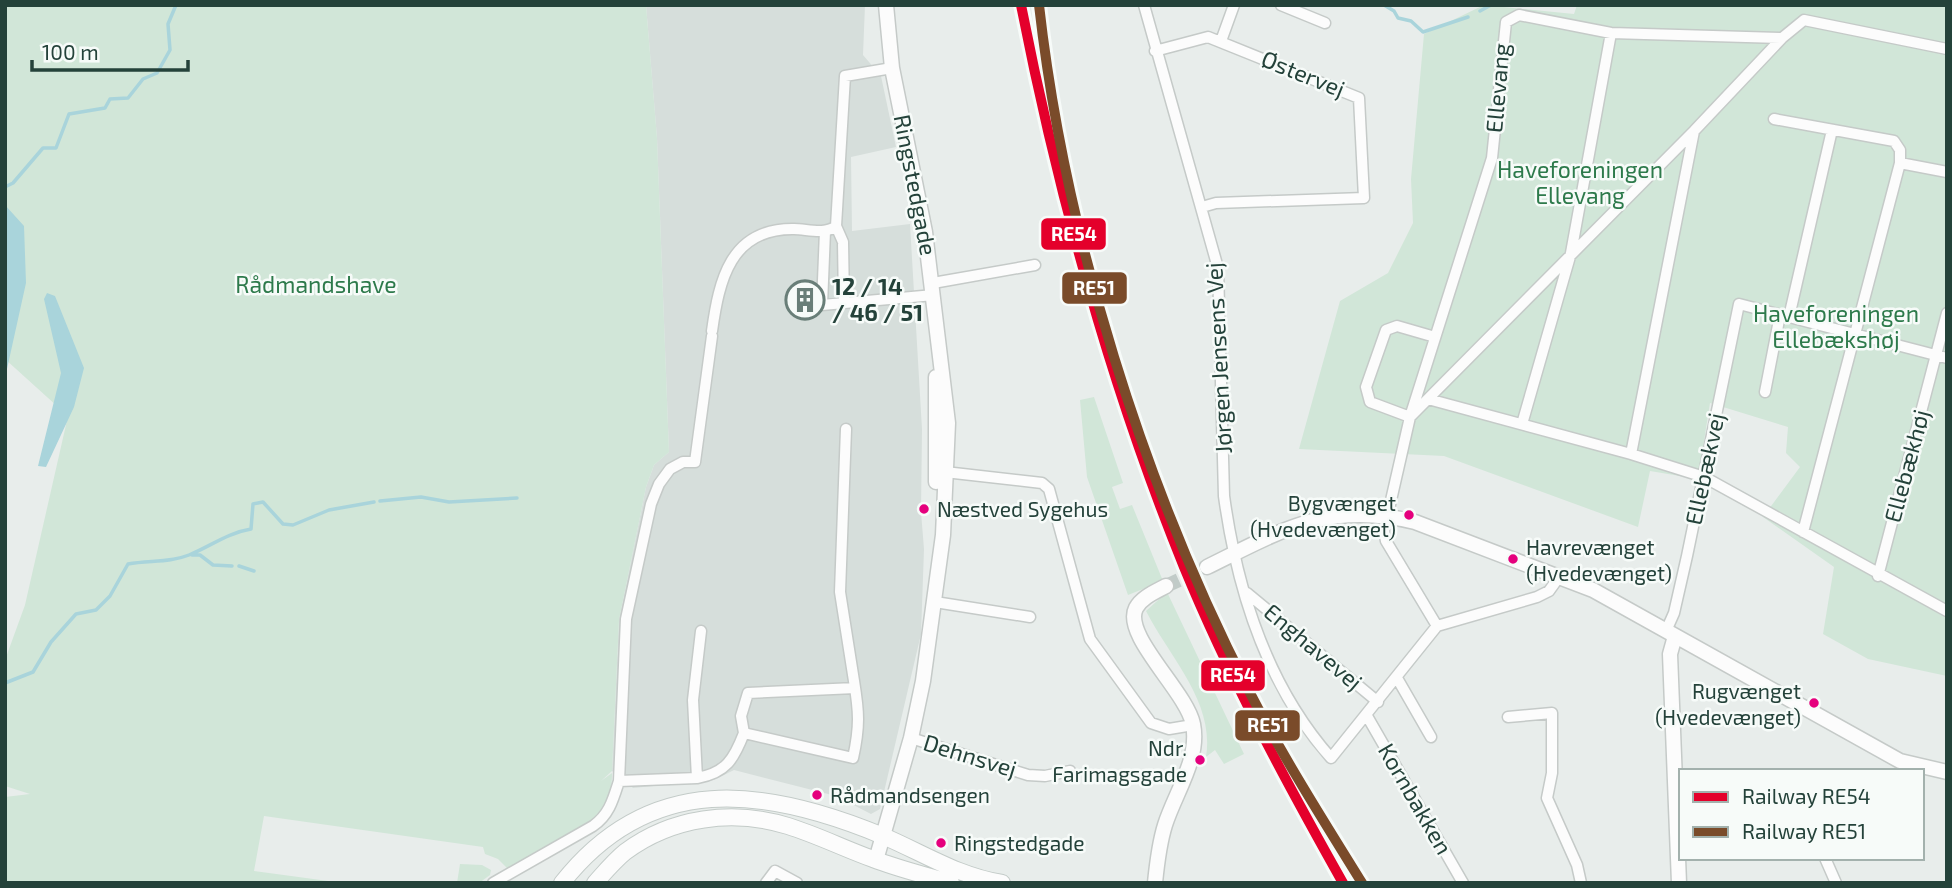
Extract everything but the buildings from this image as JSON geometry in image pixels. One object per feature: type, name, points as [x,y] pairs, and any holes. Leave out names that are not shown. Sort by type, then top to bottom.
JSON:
[{"type":"main road","points":[[562,883],[590,852],[635,821],[673,805],[709,798],[746,797],[779,802],[882,836],[951,870],[1002,883]]},
{"type":"main road","points":[[595,883],[624,853],[654,835],[685,823],[718,817],[745,817],[790,826],[876,860],[951,883]]},
{"type":"street","name":"Ringstedgade","points":[[876,860],[911,738],[935,602],[946,472],[947,412],[933,289],[892,68],[886,5]]},
{"type":"street","name":"Jørgen Jensens Vej","points":[[1144,5],[1155,51],[1213,244],[1220,293],[1224,496],[1235,553],[1261,640],[1277,680],[1307,730],[1331,758],[1367,716]]},
{"type":"street","points":[[1220,41],[1234,5]]},
{"type":"street","points":[[1281,5],[1325,23]]},
{"type":"street","name":"Ellevang","points":[[1386,515],[1410,417],[1492,158],[1506,22],[1519,15],[1611,33],[1782,38]]},
{"type":"street","points":[[1435,337],[1391,326],[1386,330],[1366,387],[1370,402],[1410,417],[1694,131],[1782,38],[1804,20],[1947,49]]},
{"type":"street","points":[[1522,424],[1570,253],[1611,33]]},
{"type":"street","name":"Østervej","points":[[1155,51],[1196,38],[1220,41],[1359,97],[1364,198],[1216,203],[1202,207]]},
{"type":"street","points":[[892,68],[845,76],[822,305],[899,298],[1035,265]]},
{"type":"street","points":[[1774,119],[1894,141],[1900,150],[1900,163],[1803,532]]},
{"type":"street","points":[[1765,392],[1832,130]]},
{"type":"street","points":[[1631,454],[1694,131]]},
{"type":"street","points":[[1900,163],[1947,172]]},
{"type":"street","points":[[494,883],[605,818],[619,781],[626,619],[650,504],[659,484],[670,469],[683,462],[695,462],[722,276],[743,247],[753,239],[779,230],[830,229],[843,242],[844,303]]},
{"type":"street","name":"Ellebækvej","points":[[1670,634],[1739,304],[1784,316]]},
{"type":"street","name":"Ellebækhøj","points":[[1878,576],[1942,356],[1947,313]]},
{"type":"street","points":[[1784,316],[1942,356]]},
{"type":"street","points":[[938,338],[934,412],[939,568]]},
{"type":"street","points":[[1428,399],[1631,454],[1704,477],[1878,576],[1947,611]]},
{"type":"street","points":[[744,733],[853,758],[860,724],[841,592],[846,429]]},
{"type":"street","points":[[946,472],[1042,482],[1049,489],[1090,639],[1151,723],[1169,730],[1193,725]]},
{"type":"street","points":[[1207,566],[1301,523],[1331,515],[1386,515],[1415,522],[1593,590],[1900,761],[1947,772]]},
{"type":"street","points":[[1386,515],[1386,541],[1437,626]]},
{"type":"street","points":[[1367,716],[1437,626],[1537,597],[1549,591],[1559,576]]},
{"type":"street","points":[[1155,883],[1158,853],[1166,823],[1182,785],[1193,748],[1193,725],[1180,693],[1136,634],[1133,621],[1136,609],[1145,598],[1166,586]]},
{"type":"street","name":"Enghavevej","points":[[1247,593],[1378,702]]},
{"type":"street","points":[[935,602],[1030,617]]},
{"type":"street","points":[[697,778],[693,700],[701,631]]},
{"type":"street","points":[[1670,634],[1679,883]]},
{"type":"street","points":[[1397,678],[1431,737]]},
{"type":"street","points":[[619,781],[697,778],[716,773],[727,766],[744,733],[741,716],[748,694],[855,688]]},
{"type":"street","points":[[1508,717],[1552,713],[1552,773],[1547,798],[1577,864],[1581,883]]},
{"type":"street","name":"Kornbakken","points":[[1367,716],[1463,883]]},
{"type":"street","name":"Dehnsvej","points":[[911,738],[1028,775],[1045,776],[1070,771]]},
{"type":"street","points":[[1826,860],[1836,883]]},
{"type":"street","points":[[766,883],[775,872],[797,883]]},
{"type":"shaded area","name":"Næstved Sygehus","points":[[646,5],[865,5],[863,55],[881,76],[896,147],[851,157],[852,231],[910,224],[922,429],[921,512],[924,549],[921,634],[880,809],[871,814],[836,796],[734,770],[714,780],[633,788],[612,771],[619,620],[646,487],[654,465],[669,452],[657,138]]},
{"type":"green space","name":"Rådmandshave","points":[[5,5],[646,5],[657,138],[669,452],[654,465],[646,487],[619,620],[612,771],[601,781],[612,773],[611,790],[606,806],[588,824],[507,868],[498,859],[485,854],[483,847],[264,816],[254,871],[343,883],[5,883],[5,797],[30,794],[5,786],[5,660],[25,605],[68,416],[5,359]]},
{"type":"green space","points":[[1484,5],[1574,14],[1577,5],[1947,5],[1947,676],[1868,659],[1823,634],[1834,567],[1763,517],[1800,467],[1786,453],[1788,427],[1710,403],[1698,479],[1650,471],[1638,527],[1444,456],[1299,449],[1340,301],[1388,273],[1413,223],[1411,179],[1424,34]]},
{"type":"green space","points":[[1094,397],[1123,483],[1112,487],[1120,509],[1132,505],[1163,581],[1128,595],[1087,477],[1080,400]]},
{"type":"green space","points":[[1167,592],[1244,754],[1224,764],[1215,750],[1206,757],[1207,737],[1197,699],[1146,611]]},
{"type":"green space","points":[[460,864],[482,865],[491,870],[490,875],[479,883],[457,883]]},
{"type":"water","points":[[5,205],[24,226],[26,283],[5,378]]},
{"type":"water","points":[[47,293],[55,296],[84,368],[74,407],[46,467],[38,466],[61,373],[44,299]]},
{"type":"waterway","points":[[5,187],[13,183],[43,148],[56,148],[69,114],[105,108],[110,99],[128,98],[143,79],[157,73],[170,50],[168,24],[176,5]]},
{"type":"waterway","points":[[1384,5],[1394,11],[1398,18],[1411,21],[1423,32],[1468,17]]},
{"type":"waterway","points":[[1480,11],[1491,5]]},
{"type":"waterway","points":[[380,501],[421,497],[449,502],[517,498]]},
{"type":"waterway","points":[[5,683],[33,672],[51,642],[76,614],[96,610],[110,596],[128,564],[181,558],[251,529],[253,504],[263,502],[283,524],[293,525],[329,510],[374,502]]},
{"type":"waterway","points":[[192,555],[200,555],[213,565],[232,566]]},
{"type":"waterway","points":[[239,566],[254,571]]},
{"type":"tunnel","points":[[1166,586],[1207,567]]},
{"type":"rail line","name":"RE54","points":[[1021,5],[1052,149],[1089,290],[1157,499],[1201,608],[1239,688],[1343,883]]},
{"type":"rail line","name":"RE51","points":[[1039,5],[1051,92],[1089,269],[1143,444],[1175,529],[1249,691],[1289,764],[1362,883]]},
{"type":"place","name":"12 / 14 / 46 / 51","points":[[805,300]]},
{"type":"place","name":"Næstved Sygehus","points":[[924,509]]},
{"type":"place","name":"Bygvænget (Hvedevænget)","points":[[1409,515]]},
{"type":"place","name":"Havrevænget (Hvedevænget)","points":[[1513,559]]},
{"type":"place","name":"Rugvænget (Hvedevænget)","points":[[1814,703]]},
{"type":"place","name":"Ndr. Farimagsgade","points":[[1200,760]]},
{"type":"place","name":"Rådmandsengen","points":[[817,795]]},
{"type":"place","name":"Ringstedgade","points":[[941,843]]},
{"type":"park label","name":"Haveforeningen Ellevang","points":[[1580,183]]},
{"type":"park label","name":"Haveforeningen Ellebækshøj","points":[[1836,327]]}]
